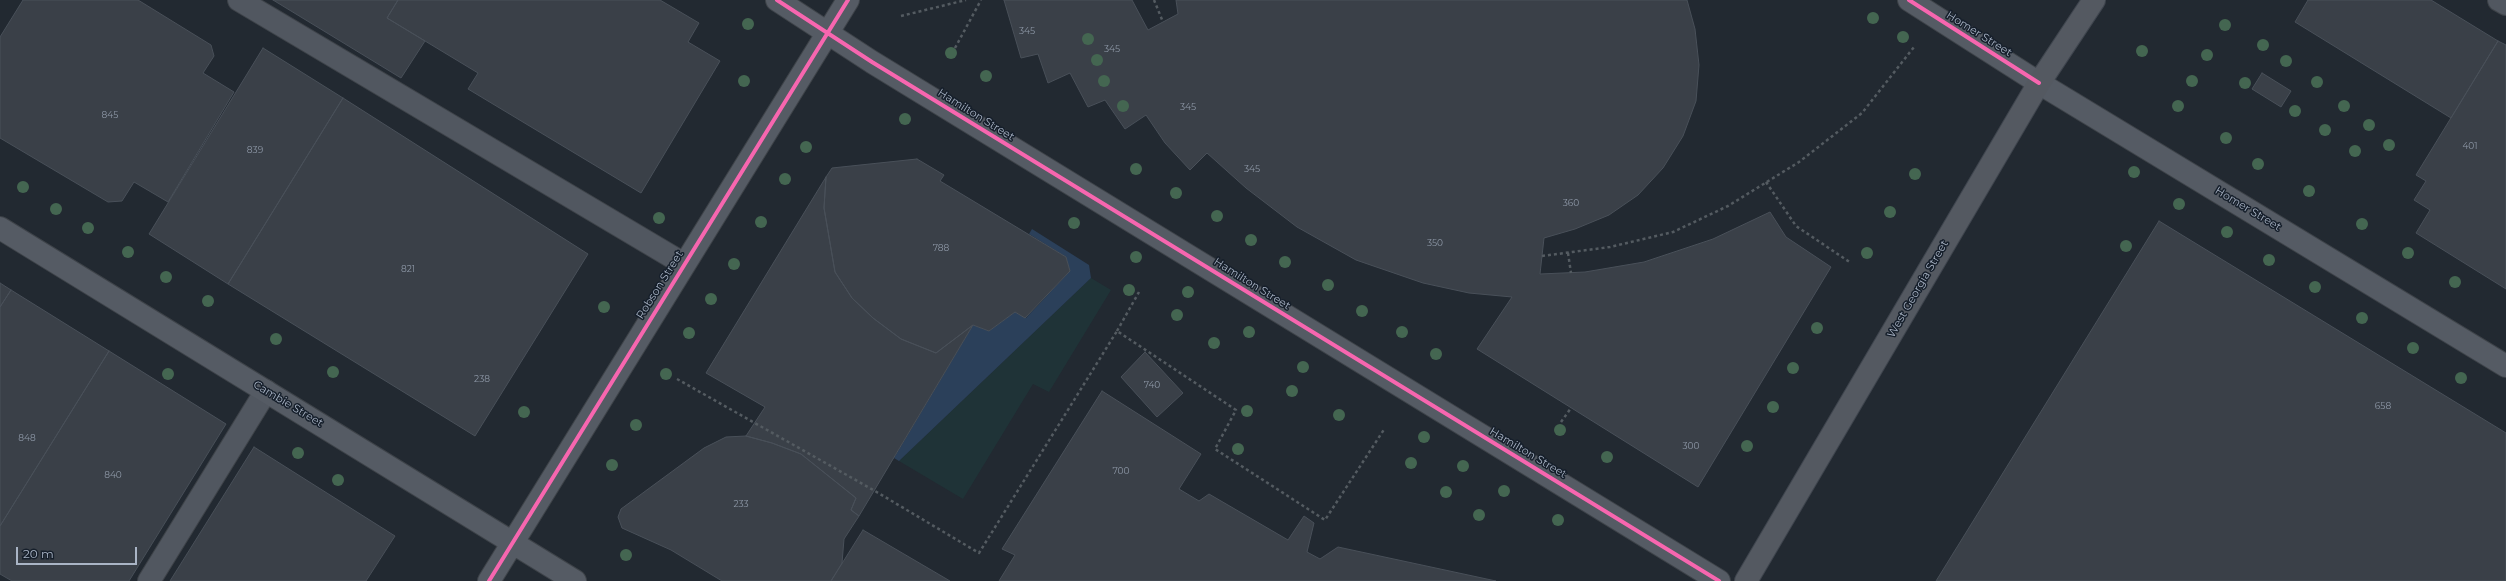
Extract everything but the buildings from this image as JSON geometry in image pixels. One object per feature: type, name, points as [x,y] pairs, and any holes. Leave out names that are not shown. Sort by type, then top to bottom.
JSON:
[{"type":"main road","name":"West Georgia Street","points":[[1746,581],[2039,82],[2094,0]]},
{"type":"street","name":"Hamilton Street","points":[[777,0],[828,33],[1719,581]]},
{"type":"street","name":"Robson Street","points":[[489,581],[848,0]]},
{"type":"street","name":"Homer Street","points":[[1909,0],[2039,82],[2506,366]]},
{"type":"street","name":"Cambie Street","points":[[0,228],[514,542],[575,581]]},
{"type":"lane","points":[[239,0],[684,264]]},
{"type":"lane","points":[[2499,0],[2506,4]]},
{"type":"lane","points":[[149,581],[266,390]]},
{"type":"path","points":[[901,16],[966,0]]},
{"type":"path","points":[[955,48],[981,0]]},
{"type":"path","points":[[1154,0],[1163,22]]},
{"type":"path","points":[[1542,256],[1610,247],[1673,232],[1728,206],[1799,162],[1862,113],[1914,47]]},
{"type":"path","points":[[1766,182],[1796,226],[1851,263]]},
{"type":"path","points":[[1568,253],[1571,273]]},
{"type":"path","points":[[677,379],[875,491],[979,553],[1117,331],[1139,292]]},
{"type":"path","points":[[1117,331],[1236,410],[1215,449],[1325,520],[1385,428]]},
{"type":"path","points":[[1561,422],[1571,408]]},
{"type":"green space","points":[[1091,278],[1111,290],[1049,392],[1033,384],[963,499],[899,461]]},
{"type":"water","points":[[1032,229],[1089,265],[1091,278],[899,461],[894,458],[973,325],[989,331],[1015,312],[1026,318],[1070,271],[1066,257],[1029,234]]},
{"type":"cycle path","points":[[777,0],[872,62],[1719,581]]},
{"type":"cycle path","points":[[489,581],[848,0]]},
{"type":"cycle path","points":[[1909,0],[2039,83]]}]
